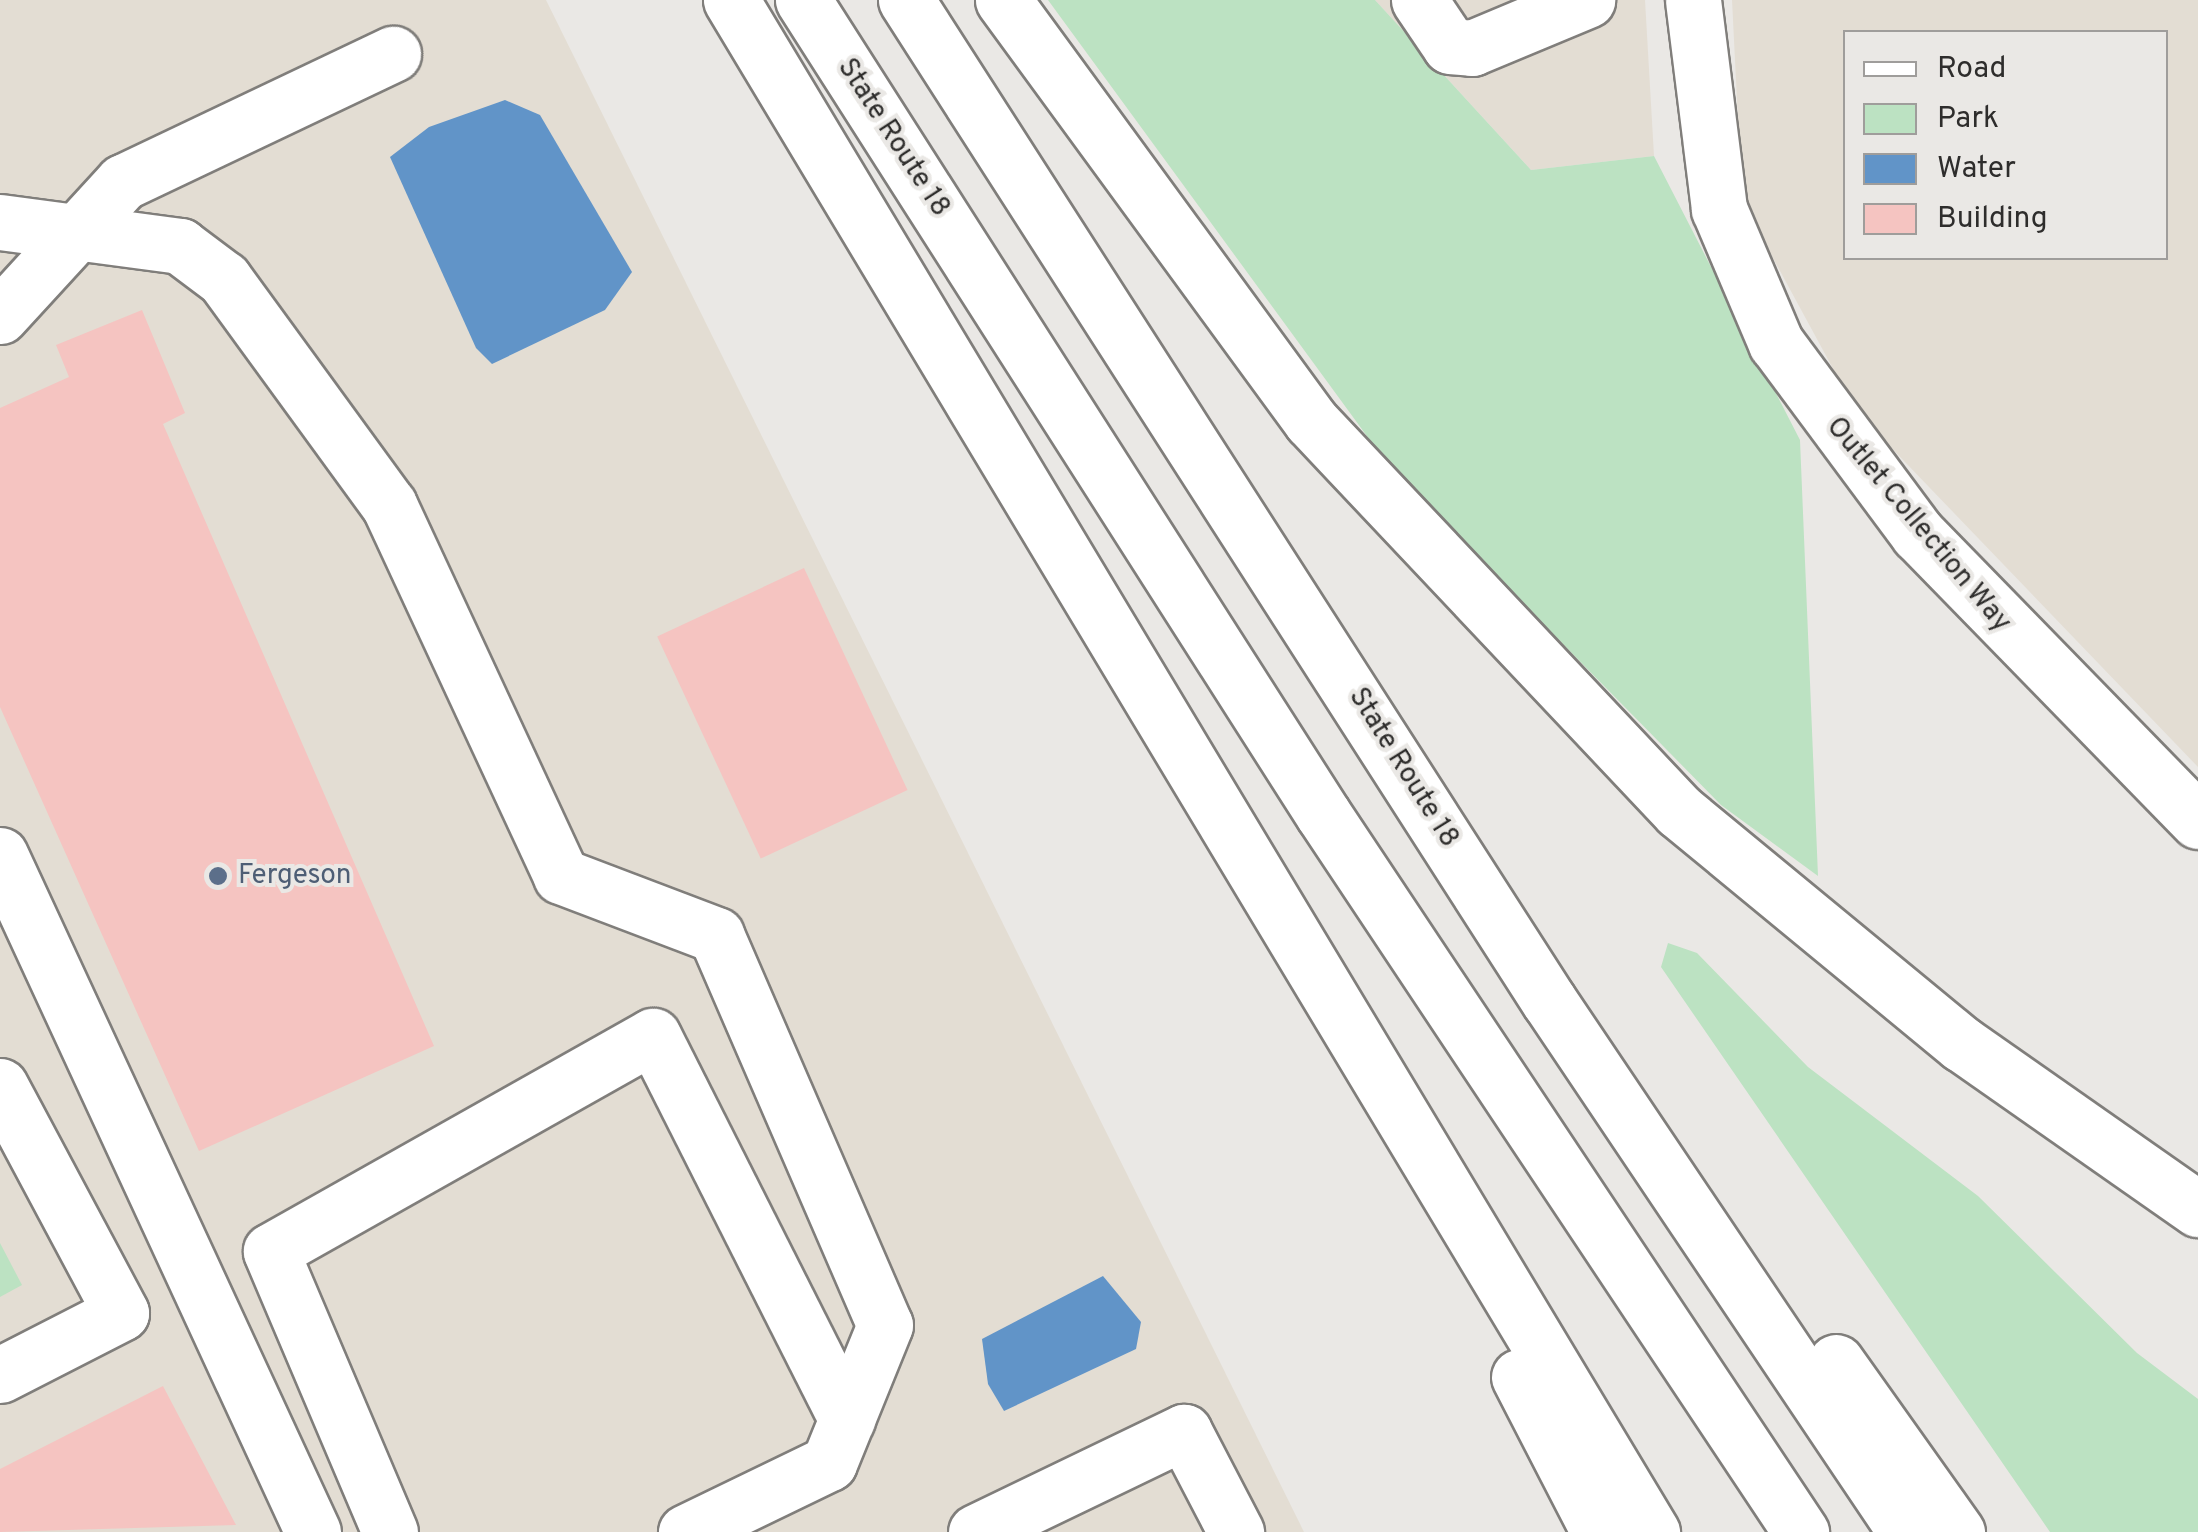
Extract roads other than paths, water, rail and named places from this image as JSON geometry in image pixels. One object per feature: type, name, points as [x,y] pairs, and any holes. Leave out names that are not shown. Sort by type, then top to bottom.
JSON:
[{"type":"main road","points":[[731,0],[1310,970],[1652,1532]]},
{"type":"main road","name":"State Route 18","points":[[803,0],[1323,814],[1802,1532]]},
{"type":"main road","name":"State Route 18","points":[[906,0],[1412,784],[1906,1532]]},
{"type":"main road","points":[[1003,0],[1312,420],[1679,811],[1962,1044],[2198,1209]]},
{"type":"main road","points":[[1419,0],[1450,46],[1472,48],[1587,0]]},
{"type":"main road","name":"Outlet Collection Way","points":[[1693,0],[1719,209],[1776,343],[1918,534],[2198,822]]},
{"type":"main road","points":[[0,316],[123,182],[393,54]]},
{"type":"main road","points":[[0,222],[180,246],[224,279],[389,505],[561,876],[716,935],[885,1325],[829,1462],[686,1532]]},
{"type":"main road","points":[[1412,784],[1492,872],[1957,1532]]},
{"type":"main road","points":[[0,855],[313,1532]]},
{"type":"main road","points":[[1310,970],[1599,1532]]},
{"type":"main road","points":[[390,1532],[271,1250],[653,1036],[847,1420]]},
{"type":"main road","points":[[0,1086],[121,1313],[0,1375]]},
{"type":"main road","points":[[976,1532],[1069,1512],[1184,1432],[1236,1532]]},
{"type":"water","points":[[505,100],[540,115],[632,272],[605,310],[492,364],[476,348],[390,157],[429,127]]},
{"type":"water","points":[[1103,1276],[1141,1322],[1136,1349],[1004,1411],[988,1384],[982,1339]]},
{"type":"place","name":"Fergeson","points":[[218,876]]}]
